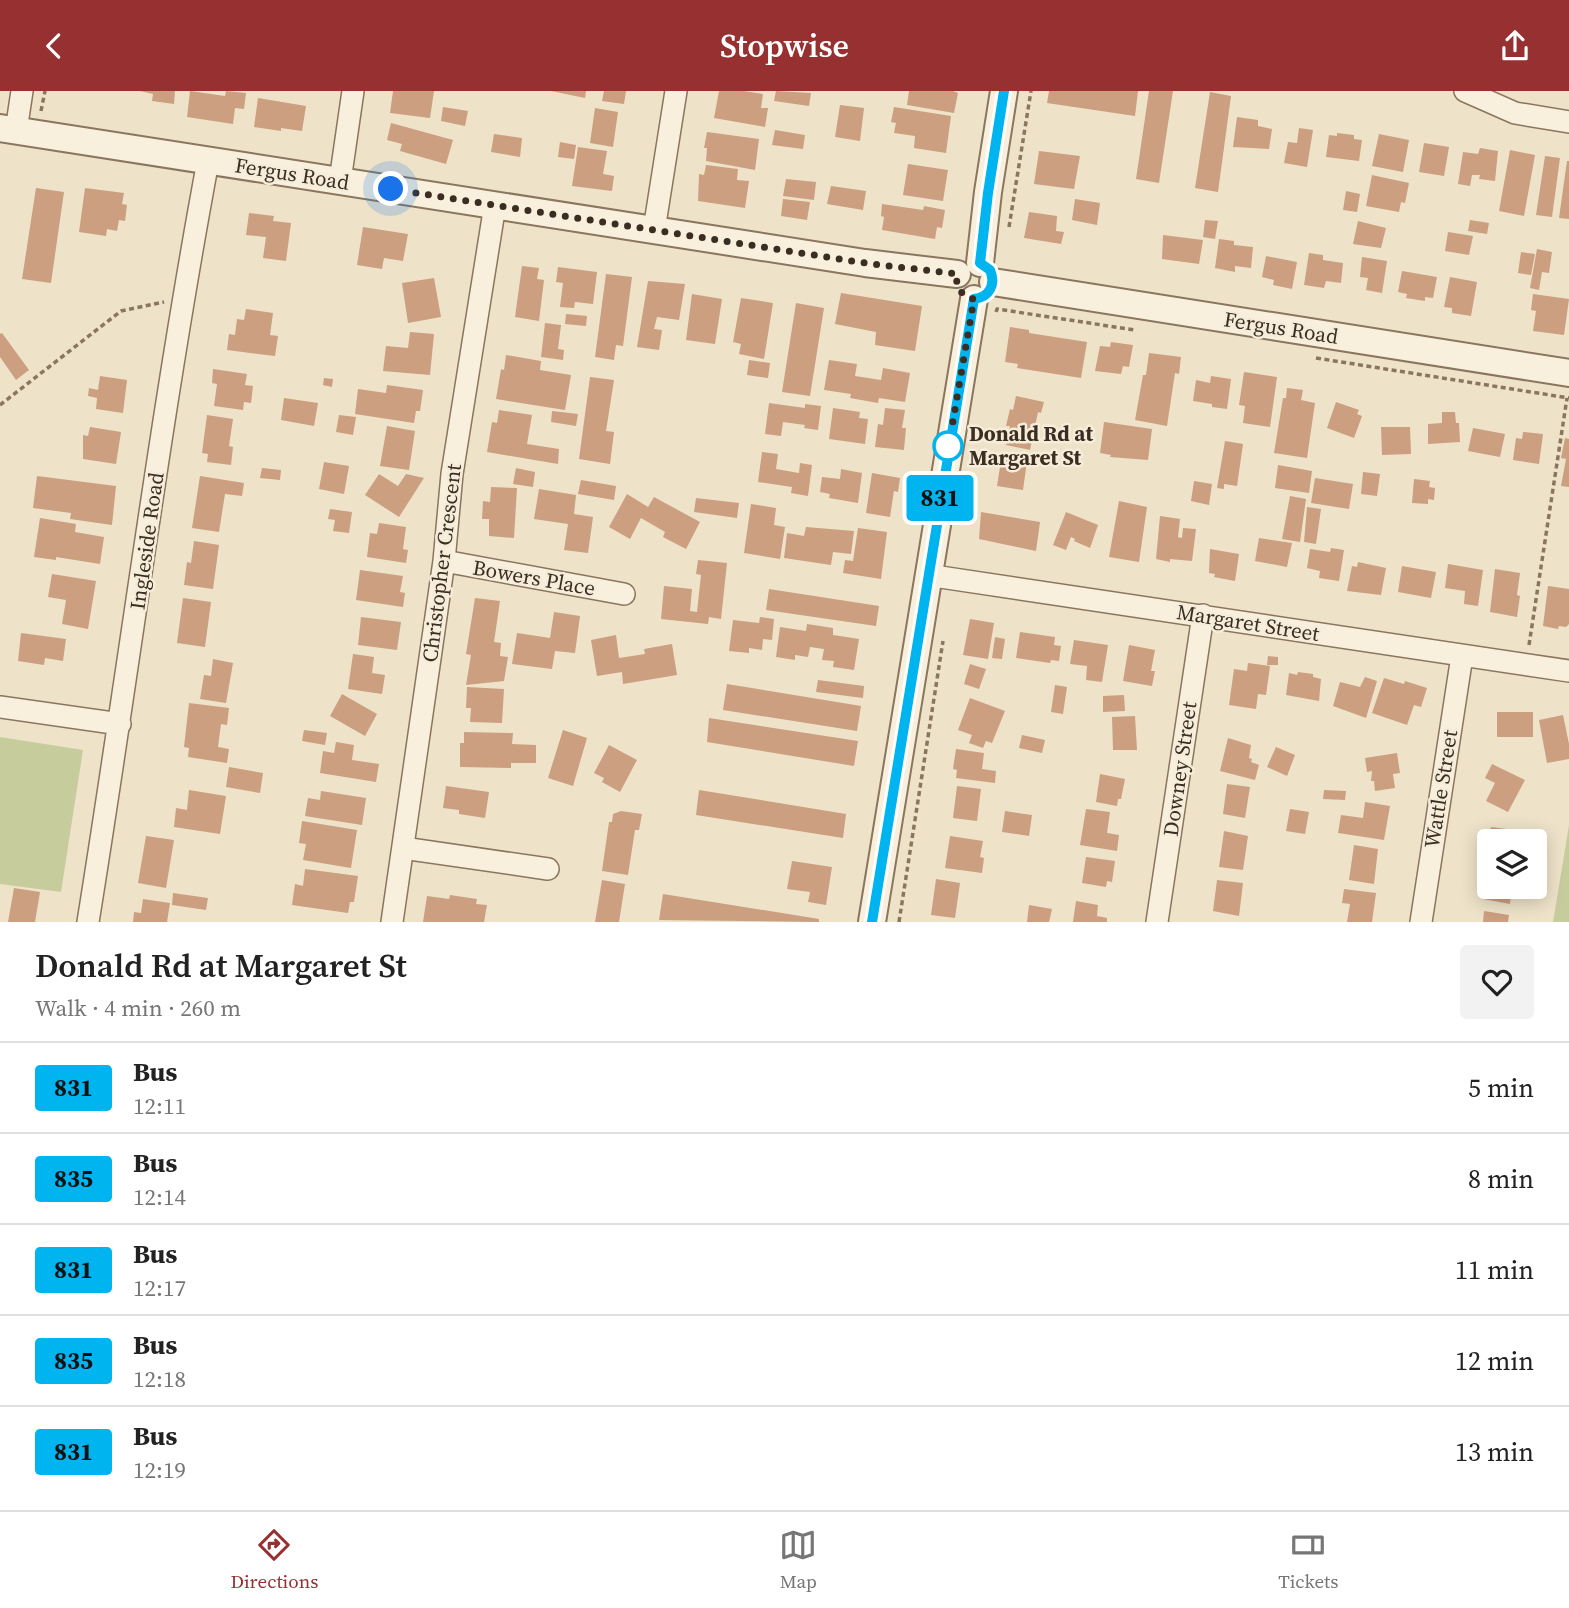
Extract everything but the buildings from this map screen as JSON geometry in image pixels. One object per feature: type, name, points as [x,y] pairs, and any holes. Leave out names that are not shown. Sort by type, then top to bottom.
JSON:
[{"type":"street","points":[[8,130],[22,91]]},
{"type":"street","points":[[340,181],[353,91]]},
{"type":"street","points":[[654,230],[676,91]]},
{"type":"street","points":[[872,922],[1004,91]]},
{"type":"street","points":[[1465,91],[1515,113],[1569,122]]},
{"type":"street","name":"Fergus Road","points":[[8,130],[976,280],[1568,390]]},
{"type":"street","name":"Ingleside Road","points":[[88,922],[183,298],[208,161]]},
{"type":"street","name":"Christopher Crescent","points":[[392,922],[444,561],[452,474],[495,205]]},
{"type":"street","name":"Bowers Place","points":[[444,561],[624,594]]},
{"type":"street","name":"Margaret Street","points":[[927,575],[1569,671]]},
{"type":"street","name":"Downey Street","points":[[1157,922],[1203,615]]},
{"type":"street","name":"Wattle Street","points":[[1421,922],[1462,656]]},
{"type":"street","points":[[0,707],[120,724]]},
{"type":"street","points":[[403,848],[548,869]]},
{"type":"path","points":[[41,112],[45,91]]},
{"type":"path","points":[[1008,232],[1031,91]]},
{"type":"path","points":[[0,405],[121,311],[183,298]]},
{"type":"path","points":[[995,321],[997,309],[1138,330]]},
{"type":"path","points":[[1304,356],[1568,390],[1526,665]]},
{"type":"path","points":[[899,922],[943,638]]},
{"type":"green space","points":[[0,737],[83,750],[61,892],[0,884]]},
{"type":"green space","points":[[1569,825],[1569,922],[1553,922]]},
{"type":"bus line","name":"831","points":[[872,922],[974,299],[985,296],[993,282],[990,270],[980,263],[1004,91]]},
{"type":"place","name":"Donald Rd at Margaret St","points":[[948,446]]},
{"type":"route","points":[[391,189],[865,263],[957,274],[959,291],[974,299],[948,450],[948,446]]}]
